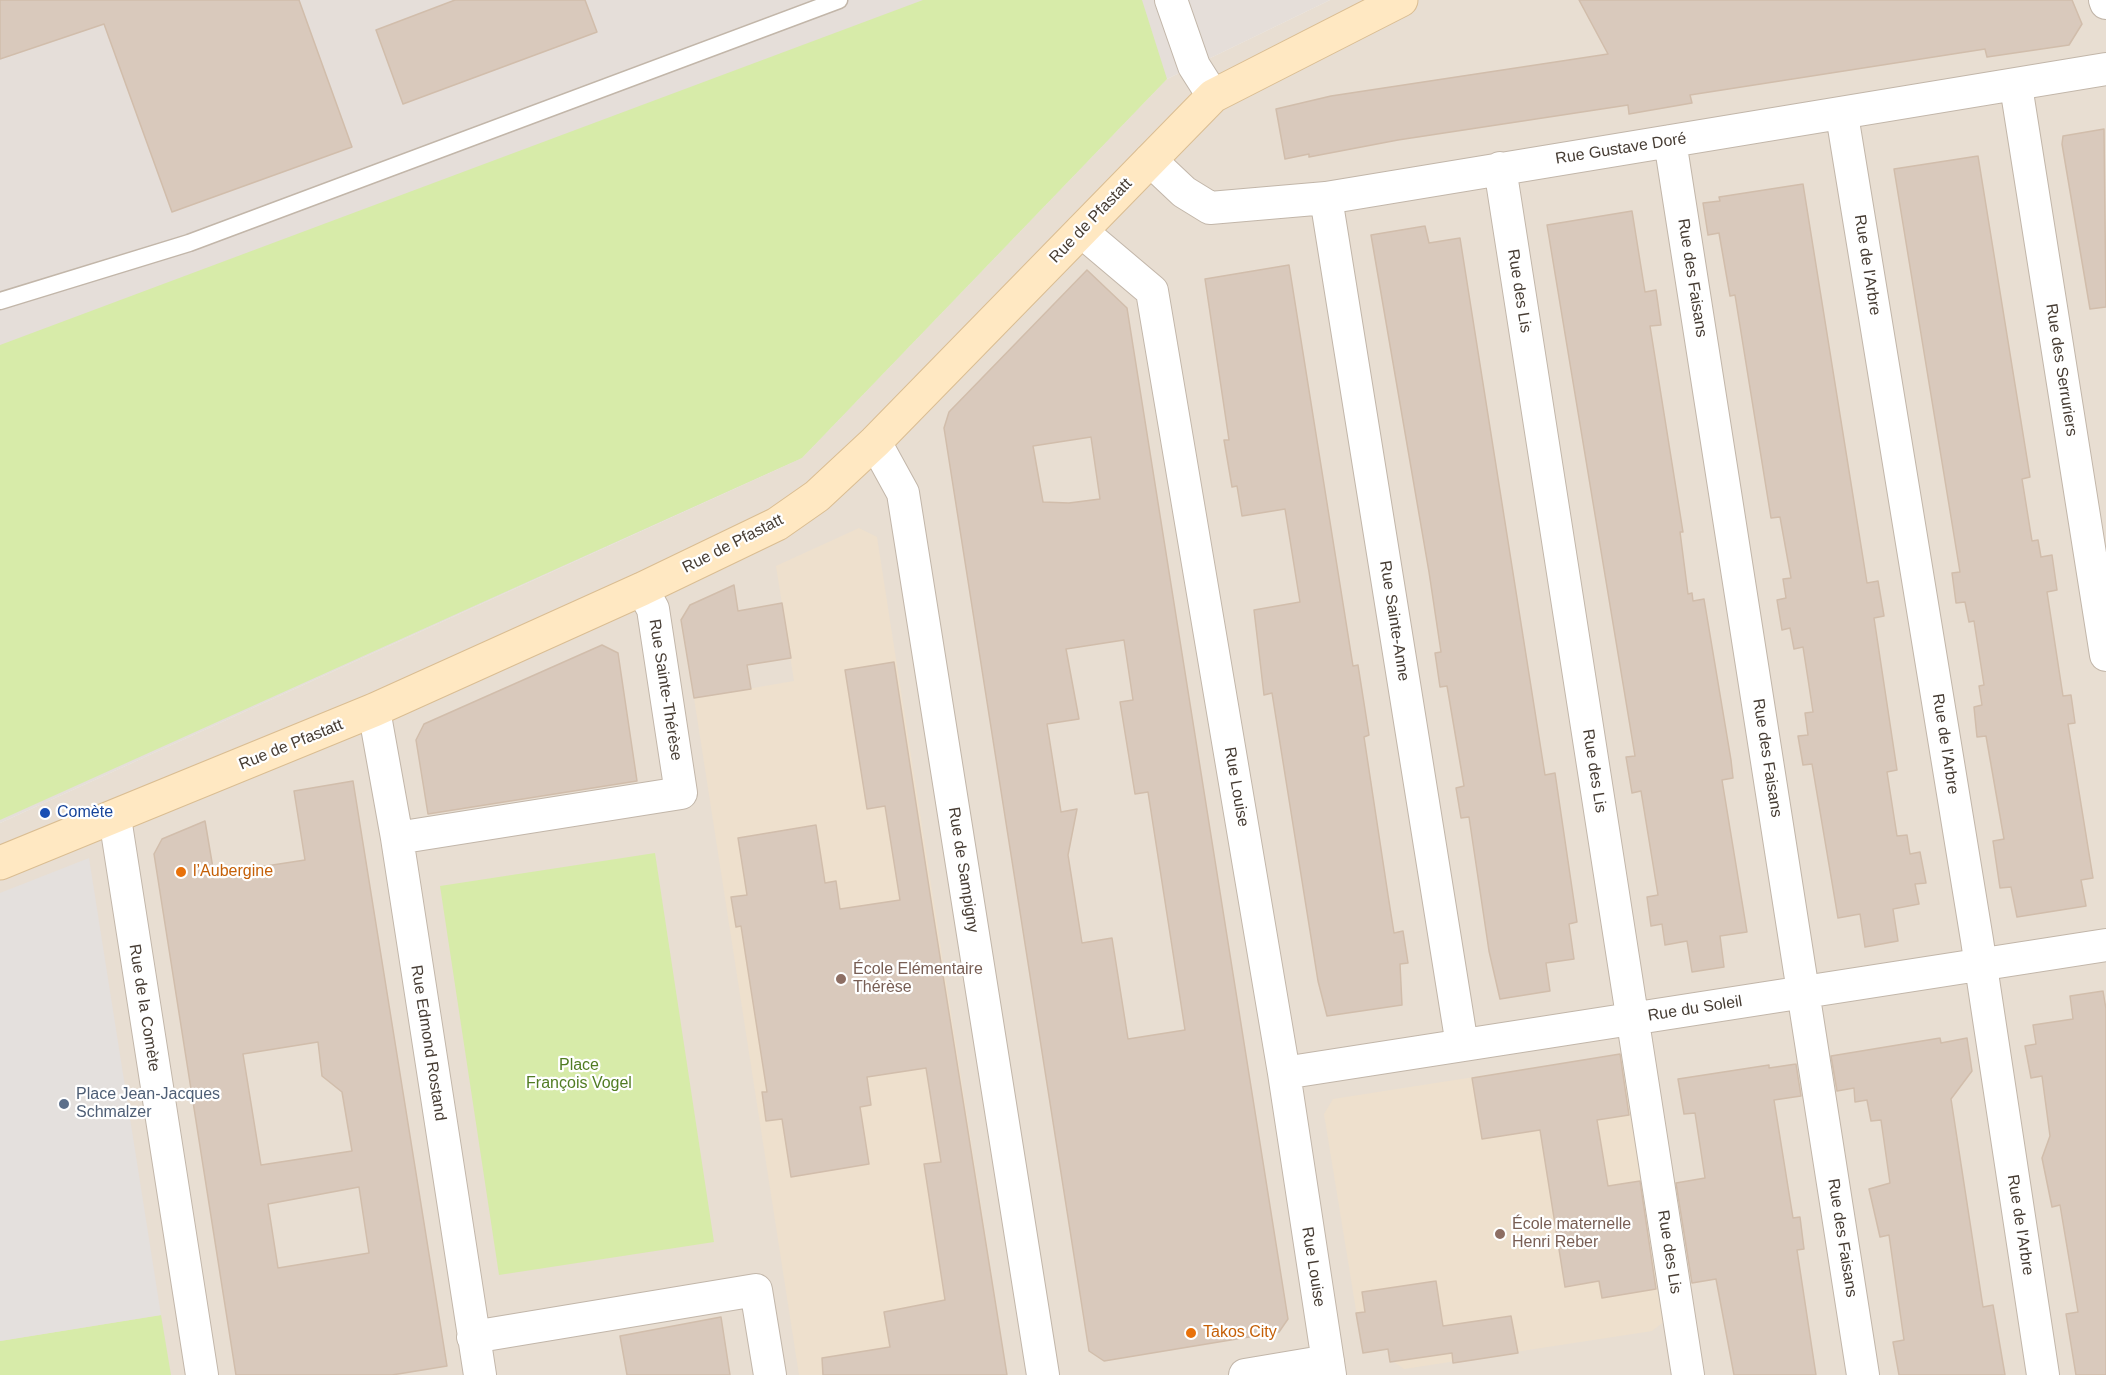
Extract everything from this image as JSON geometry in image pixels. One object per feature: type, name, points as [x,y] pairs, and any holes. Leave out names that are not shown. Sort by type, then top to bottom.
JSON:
[{"type":"street","points":[[1171,0],[1194,66],[1213,96]]},
{"type":"street","name":"Rue de Pfastatt","points":[[0,863],[115,818],[374,710],[642,589],[777,524],[817,496],[875,442],[1213,96],[1401,0]]},
{"type":"street","name":"Rue Gustave Doré","points":[[1150,160],[1185,192],[1210,208],[1326,198],[1500,168],[1842,115],[2106,69]]},
{"type":"street","name":"Rue des Serruriers","points":[[2016,86],[2106,655]]},
{"type":"street","name":"Rue de l'Arbre","points":[[1842,115],[1980,966],[2043,1375]]},
{"type":"street","name":"Rue des Faisans","points":[[1670,141],[1863,1375]]},
{"type":"street","name":"Rue des Lis","points":[[1500,168],[1688,1375]]},
{"type":"street","name":"Rue Sainte-Anne","points":[[1326,198],[1462,1045]]},
{"type":"street","name":"Rue Louise","points":[[1081,231],[1152,291],[1284,1073],[1329,1368]]},
{"type":"street","name":"Rue de Sampigny","points":[[875,442],[903,493],[1043,1375]]},
{"type":"street","name":"Rue Sainte-Thérèse","points":[[397,838],[681,794],[653,609],[642,589]]},
{"type":"street","name":"Rue Edmond Rostand","points":[[374,710],[397,838],[480,1375]]},
{"type":"street","name":"Rue de la Comète","points":[[115,818],[202,1375]]},
{"type":"street","name":"Rue du Soleil","points":[[1284,1073],[2106,945]]},
{"type":"street","points":[[473,1337],[756,1290],[770,1375]]},
{"type":"street","points":[[1245,1375],[1329,1368]]},
{"type":"lane","points":[[0,301],[189,243],[839,0]]},
{"type":"shaded area","points":[[0,0],[1330,0],[1167,79],[802,458],[0,823]]},
{"type":"shaded area","points":[[1330,0],[2106,0],[2106,1375],[0,1375],[0,823],[802,458],[1167,79]]},
{"type":"shaded area","name":"École Elémentaire Thérèse","points":[[859,528],[877,537],[1006,1367],[1000,1375],[799,1375],[694,698],[794,681],[776,566]]},
{"type":"shaded area","name":"Place Jean-Jacques Schmalzer","points":[[89,858],[161,1315],[0,1341],[0,893]]},
{"type":"shaded area","name":"École maternelle Henri Reber","points":[[1628,1053],[1670,1317],[1652,1331],[1404,1369],[1390,1359],[1388,1349],[1363,1353],[1324,1114],[1333,1099]]},
{"type":"green space","points":[[923,0],[1142,0],[1167,79],[802,458],[0,820],[0,345]]},
{"type":"green space","name":"Place François Vogel","points":[[655,853],[714,1242],[499,1275],[440,886]]},
{"type":"green space","points":[[161,1315],[171,1375],[0,1375],[0,1341]]},
{"type":"building","points":[[0,0],[299,0],[352,147],[172,212],[104,24],[0,59]]},
{"type":"building","points":[[455,0],[585,0],[597,32],[403,104],[376,30]]},
{"type":"building","points":[[1579,0],[2072,0],[2082,24],[2069,45],[1987,57],[1985,49],[1690,95],[1692,103],[1629,114],[1628,105],[1285,159],[1276,109],[1331,96],[1608,54]]},
{"type":"building","points":[[2104,129],[2106,307],[2090,309],[2062,144],[2063,136]]},
{"type":"building","points":[[1978,156],[2030,477],[2022,479],[2032,541],[2038,540],[2041,557],[2052,555],[2057,590],[2047,592],[2063,696],[2071,695],[2075,723],[2068,724],[2093,878],[2081,880],[2086,906],[2017,917],[2011,887],[2000,888],[1993,841],[2004,839],[1986,736],[1977,737],[1974,707],[1982,705],[1979,686],[1984,685],[1974,621],[1969,622],[1965,602],[1956,603],[1952,573],[1960,572],[1894,169]]},
{"type":"building","points":[[1803,184],[1867,583],[1878,581],[1884,616],[1874,618],[1897,770],[1887,772],[1897,836],[1907,835],[1910,854],[1920,852],[1926,883],[1915,884],[1919,904],[1893,909],[1898,941],[1865,947],[1860,914],[1838,918],[1812,764],[1803,765],[1798,736],[1808,735],[1805,713],[1813,712],[1803,647],[1794,649],[1790,628],[1782,630],[1777,600],[1786,598],[1783,579],[1791,578],[1780,517],[1771,518],[1735,295],[1730,296],[1719,233],[1708,235],[1703,203],[1720,201],[1719,197]]},
{"type":"building","points":[[1632,211],[1645,292],[1656,290],[1661,325],[1650,326],[1683,532],[1680,532],[1688,594],[1692,593],[1693,601],[1704,599],[1731,760],[1733,778],[1722,780],[1747,932],[1720,936],[1724,967],[1692,972],[1687,941],[1665,945],[1662,924],[1651,926],[1647,897],[1658,895],[1641,791],[1632,793],[1626,757],[1635,756],[1547,225]]},
{"type":"building","points":[[1425,226],[1429,243],[1460,238],[1545,775],[1555,773],[1577,922],[1569,924],[1574,959],[1546,963],[1550,991],[1500,999],[1489,951],[1469,817],[1461,818],[1456,788],[1464,786],[1447,686],[1440,687],[1435,653],[1441,652],[1429,572],[1371,235]]},
{"type":"building","points":[[1289,265],[1353,666],[1358,665],[1369,735],[1364,737],[1394,933],[1403,931],[1408,963],[1400,964],[1402,1005],[1327,1016],[1318,981],[1272,693],[1264,695],[1254,610],[1300,602],[1285,509],[1242,516],[1237,486],[1232,487],[1224,440],[1229,440],[1205,279]]},
{"type":"building","points":[[1087,270],[1127,308],[1288,1319],[1279,1332],[1104,1361],[1089,1351],[944,428],[949,412]],"holes":[[[1091,437],[1100,499],[1069,503],[1043,502],[1033,446]],[[1124,640],[1133,700],[1120,702],[1135,794],[1148,792],[1185,1030],[1128,1039],[1112,938],[1082,943],[1068,855],[1077,809],[1061,812],[1047,724],[1079,719],[1066,649]]]},
{"type":"building","points":[[734,585],[738,611],[782,603],[791,658],[747,665],[751,689],[694,698],[681,620],[690,605]]},
{"type":"building","points":[[602,645],[618,653],[637,781],[428,814],[416,740],[424,724]]},
{"type":"building","points":[[894,662],[1007,1375],[823,1375],[822,1358],[890,1347],[884,1312],[945,1300],[924,1164],[941,1162],[926,1068],[867,1077],[871,1105],[860,1107],[869,1164],[791,1177],[782,1119],[766,1121],[762,1092],[767,1092],[741,926],[736,927],[731,897],[747,895],[738,838],[816,825],[825,883],[836,881],[840,909],[900,900],[885,806],[867,809],[845,670]]},
{"type":"building","points":[[353,781],[447,1366],[392,1375],[236,1375],[154,854],[162,839],[205,821],[214,874],[305,860],[294,791]],"holes":[[[318,1042],[322,1076],[342,1092],[352,1151],[261,1165],[243,1054]],[[359,1187],[369,1253],[278,1268],[268,1204]]]},
{"type":"building","points":[[2103,991],[2106,1009],[2106,1375],[2076,1375],[2066,1314],[2078,1312],[2060,1205],[2052,1207],[2042,1158],[2050,1136],[2042,1076],[2031,1078],[2025,1046],[2036,1044],[2033,1025],[2073,1019],[2070,996]]},
{"type":"building","points":[[1940,1038],[1941,1043],[1967,1038],[1972,1071],[1951,1099],[1983,1307],[1993,1305],[2005,1375],[1899,1375],[1893,1342],[1904,1340],[1889,1235],[1880,1237],[1869,1189],[1890,1183],[1881,1120],[1871,1121],[1867,1100],[1855,1102],[1854,1088],[1837,1091],[1831,1056]]},
{"type":"building","points":[[1620,1054],[1629,1115],[1597,1120],[1608,1186],[1640,1181],[1656,1289],[1602,1298],[1599,1281],[1565,1287],[1540,1130],[1482,1139],[1472,1078]]},
{"type":"building","points":[[1796,1064],[1801,1096],[1774,1100],[1793,1218],[1800,1217],[1804,1249],[1797,1250],[1816,1375],[1734,1375],[1716,1279],[1692,1283],[1676,1183],[1705,1178],[1695,1113],[1684,1114],[1678,1079],[1769,1065],[1769,1068]]},
{"type":"building","points":[[1436,1281],[1443,1326],[1511,1316],[1518,1353],[1453,1363],[1452,1353],[1390,1362],[1388,1349],[1363,1353],[1356,1313],[1365,1312],[1362,1292]]},
{"type":"building","points":[[721,1317],[730,1375],[627,1375],[620,1336]]},
{"type":"place","name":"Comète","points":[[45,813]]},
{"type":"place","name":"l’Aubergine","points":[[181,872]]},
{"type":"place","name":"École Elémentaire Thérèse","points":[[841,979]]},
{"type":"place","name":"Place Jean-Jacques Schmalzer","points":[[64,1104]]},
{"type":"place","name":"École maternelle Henri Reber","points":[[1500,1234]]},
{"type":"place","name":"Takos City","points":[[1191,1333]]}]
